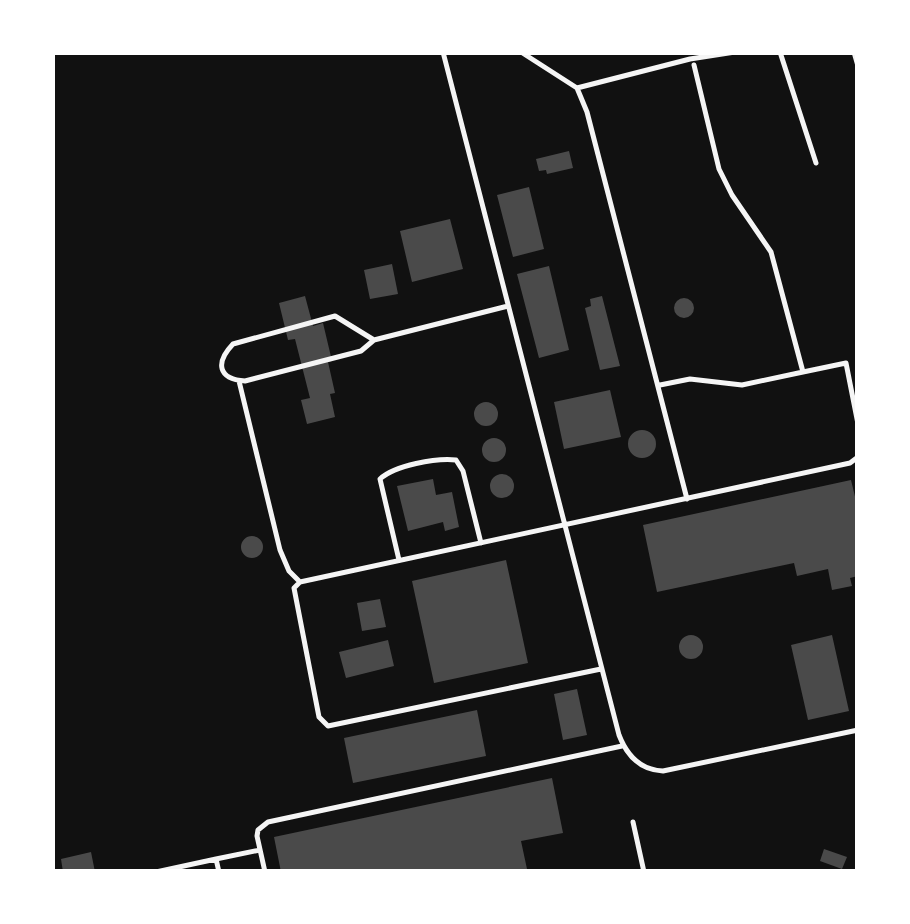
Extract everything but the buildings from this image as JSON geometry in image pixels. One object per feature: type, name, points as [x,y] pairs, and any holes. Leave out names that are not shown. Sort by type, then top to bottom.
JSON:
[{"type":"lane","points":[[443,52],[623,746],[646,769],[663,770],[858,730]]},
{"type":"lane","points":[[521,52],[576,88],[586,112],[687,499]]},
{"type":"lane","points":[[576,88],[690,59],[735,52]]},
{"type":"lane","points":[[780,52],[816,163]]},
{"type":"lane","points":[[854,52],[858,66]]},
{"type":"lane","points":[[694,64],[719,169],[771,252],[803,372]]},
{"type":"lane","points":[[374,340],[335,316],[233,344],[224,354],[224,375],[239,380],[361,351],[374,340],[508,306]]},
{"type":"lane","points":[[660,385],[690,379],[742,385],[846,363],[858,424]]},
{"type":"lane","points":[[239,380],[280,550],[300,582]]},
{"type":"lane","points":[[602,669],[328,726],[319,717],[294,588],[300,582],[850,463],[857,458]]},
{"type":"lane","points":[[399,561],[380,479],[389,472],[445,459],[456,460],[463,470],[481,544]]},
{"type":"lane","points":[[265,872],[258,830],[268,822],[623,746]]},
{"type":"lane","points":[[633,822],[644,872]]},
{"type":"lane","points":[[156,872],[260,850]]},
{"type":"lane","points":[[216,859],[219,872]]}]
